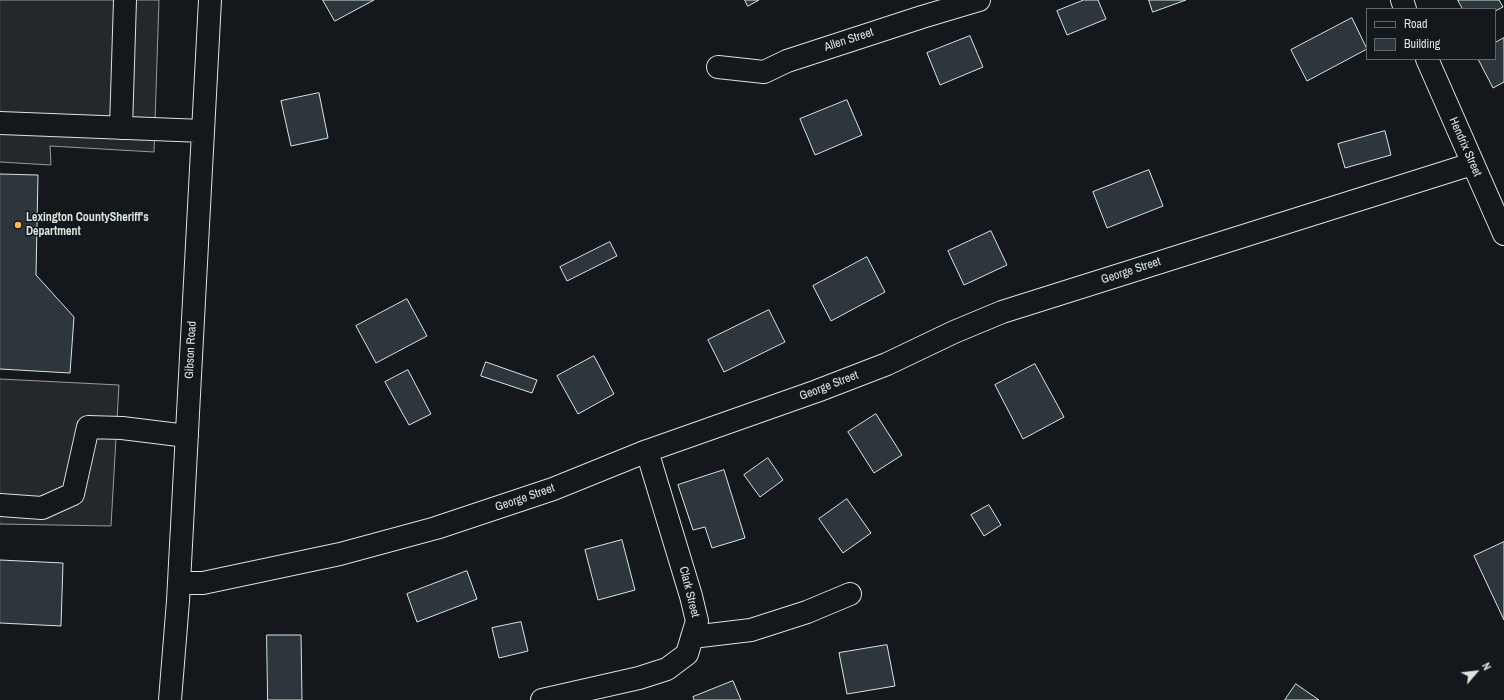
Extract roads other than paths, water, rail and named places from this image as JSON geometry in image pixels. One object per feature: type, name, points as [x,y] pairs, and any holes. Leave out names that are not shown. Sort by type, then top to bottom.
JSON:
[{"type":"street","points":[[121,128],[125,0]]},
{"type":"street","name":"Gibson Road","points":[[170,700],[179,583],[210,0]]},
{"type":"street","name":"Allen Street","points":[[718,67],[764,72],[802,56],[979,0]]},
{"type":"street","name":"Hendrix Street","points":[[1427,60],[1472,164],[1497,196],[1504,234]]},
{"type":"street","points":[[0,123],[203,131]]},
{"type":"street","name":"George Street","points":[[179,583],[203,583],[340,554],[436,528],[553,489],[647,451],[831,386],[887,364],[954,332],[1002,312],[1472,164]]},
{"type":"street","points":[[0,505],[42,508],[73,494],[88,427],[122,428],[187,436]]},
{"type":"street","name":"Clark Street","points":[[542,700],[639,678],[667,669],[687,654],[697,620],[692,596],[647,451]]},
{"type":"street","points":[[692,637],[751,630],[807,612],[850,594]]},
{"type":"place","name":"Lexington CountySheriff's Department","points":[[18,225]]}]
